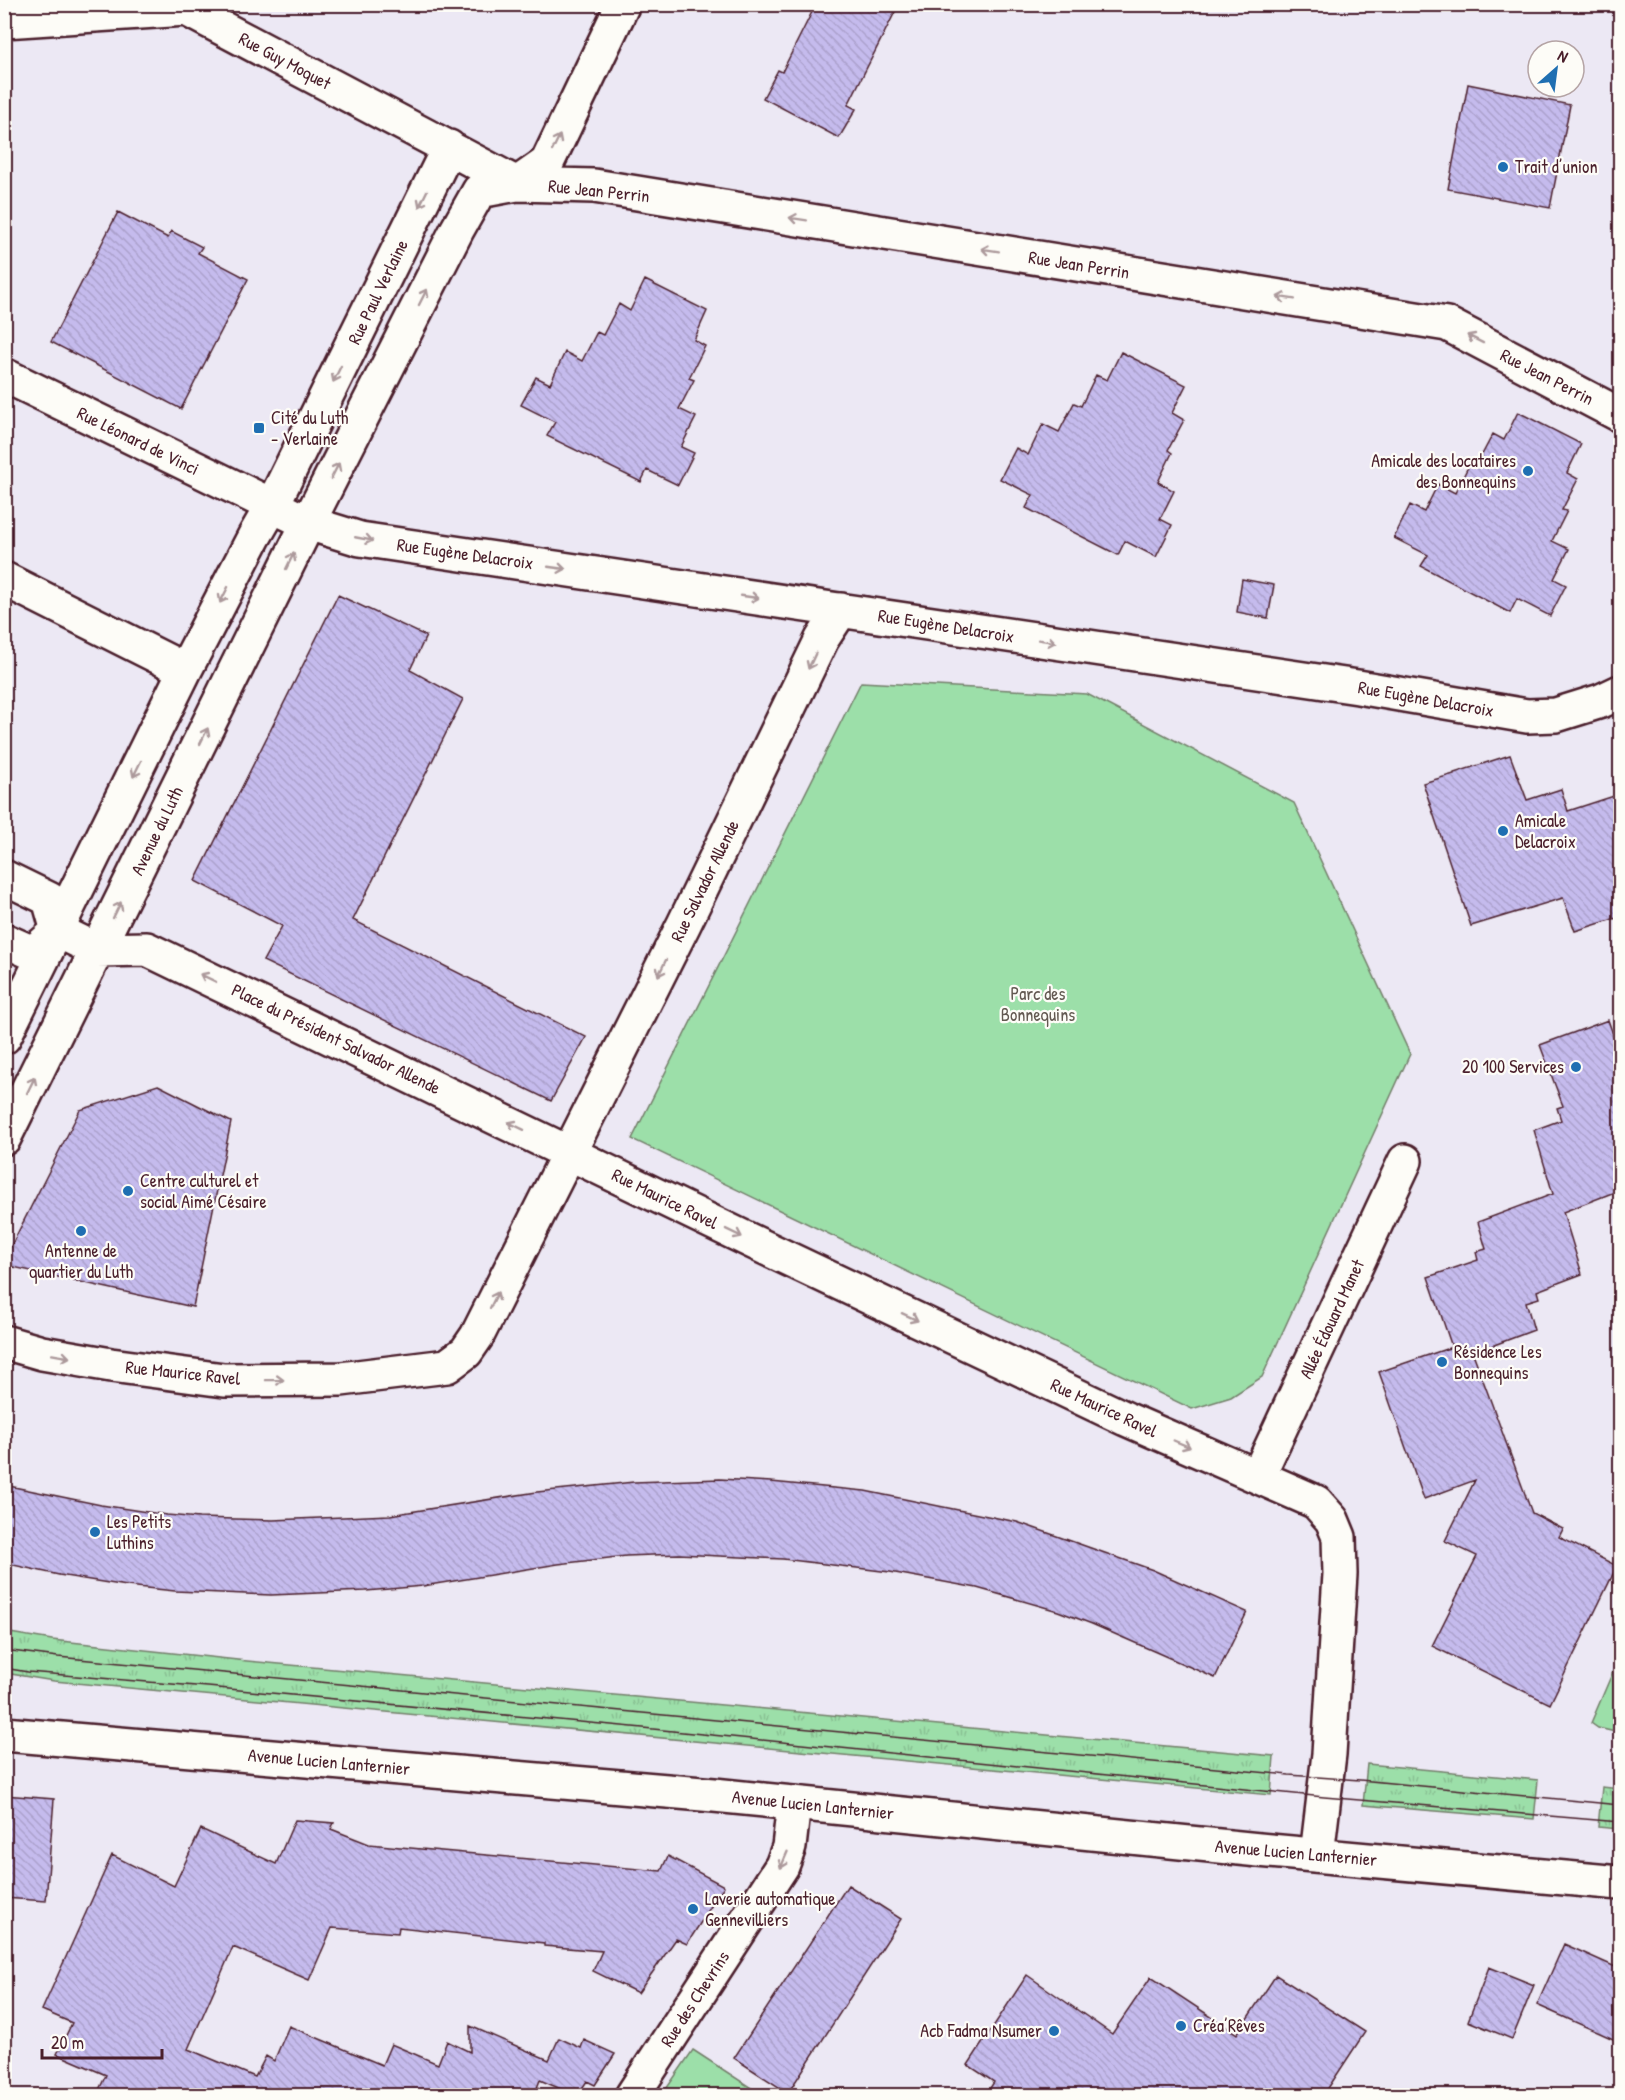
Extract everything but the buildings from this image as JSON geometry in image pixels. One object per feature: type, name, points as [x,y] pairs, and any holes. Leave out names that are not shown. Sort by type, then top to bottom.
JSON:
[{"type":"street","points":[[308,523],[479,191],[517,184],[547,163],[623,4]]},
{"type":"street","name":"Rue Guy Moquet","points":[[4,21],[186,9],[449,147]]},
{"type":"street","points":[[449,147],[517,184]]},
{"type":"street","name":"Rue Paul Verlaine","points":[[272,507],[449,147]]},
{"type":"street","name":"Rue Jean Perrin","points":[[517,184],[594,186],[1447,324],[1620,415]]},
{"type":"street","name":"Rue Léonard de Vinci","points":[[4,375],[272,507]]},
{"type":"street","points":[[4,1037],[185,670],[272,507]]},
{"type":"street","name":"Rue Eugène Delacroix","points":[[272,507],[308,523],[360,539],[1358,687],[1527,716],[1556,714],[1600,701],[1620,692]]},
{"type":"street","name":"Avenue du Luth","points":[[4,1137],[308,523]]},
{"type":"street","points":[[4,579],[185,670]]},
{"type":"street","name":"Rue Salvador Allende","points":[[466,1352],[477,1336],[679,934],[822,639],[841,610]]},
{"type":"street","points":[[4,877],[49,899],[58,931],[97,950]]},
{"type":"street","points":[[4,940],[33,953],[58,931]]},
{"type":"street","name":"Place du Président Salvador Allende","points":[[97,950],[147,949],[569,1152]]},
{"type":"street","name":"Rue Maurice Ravel","points":[[569,1152],[1126,1419],[1316,1502],[1332,1520],[1339,1537],[1340,1586],[1329,1754],[1317,1855]]},
{"type":"street","name":"Allée Édouard Manet","points":[[1258,1476],[1405,1161]]},
{"type":"street","name":"Rue Maurice Ravel","points":[[4,1342],[42,1353],[111,1365],[224,1380],[353,1377],[447,1366],[466,1352]]},
{"type":"street","name":"Avenue Lucien Lanternier","points":[[4,1734],[794,1803],[1317,1855],[1620,1882]]},
{"type":"street","name":"Rue des Chevrins","points":[[632,2096],[782,1866],[789,1847],[794,1803]]},
{"type":"green space","name":"Parc des Bonnequins","points":[[861,682],[1087,694],[1294,803],[1410,1054],[1262,1377],[1231,1397],[1192,1409],[632,1139]]},
{"type":"green space","points":[[4,1632],[52,1640],[247,1661],[1274,1756],[1271,1795],[54,1681],[5,1673]]},
{"type":"green space","points":[[1620,1655],[1620,1733],[1598,1728],[1591,1723]]},
{"type":"green space","points":[[1367,1764],[1538,1780],[1534,1819],[1363,1805]]},
{"type":"green space","points":[[1602,1787],[1620,1789],[1620,1829],[1598,1827]]},
{"type":"green space","points":[[693,2050],[762,2095],[662,2095]]},
{"type":"tram line","points":[[4,1650],[58,1657],[1620,1805]]},
{"type":"tram line","points":[[4,1668],[643,1728],[1324,1797],[1620,1822]]},
{"type":"place","name":"Trait d’union","points":[[1503,167]]},
{"type":"place","name":"Cité du Luth - Verlaine","points":[[259,428]]},
{"type":"place","name":"Amicale des locataires des Bonnequins","points":[[1528,471]]},
{"type":"place","name":"Amicale Delacroix","points":[[1503,831]]},
{"type":"place","name":"20 100 Services","points":[[1576,1067]]},
{"type":"place","name":"Centre culturel et social Aimé Césaire","points":[[128,1191]]},
{"type":"place","name":"Antenne de quartier du Luth","points":[[81,1231]]},
{"type":"place","name":"Résidence Les Bonnequins","points":[[1442,1362]]},
{"type":"place","name":"Les Petits Luthins","points":[[95,1532]]},
{"type":"place","name":"Laverie automatique Gennevilliers","points":[[693,1909]]},
{"type":"place","name":"Créa’Rêves","points":[[1181,2026]]},
{"type":"place","name":"Acb Fadma Nsumer","points":[[1054,2031]]}]
